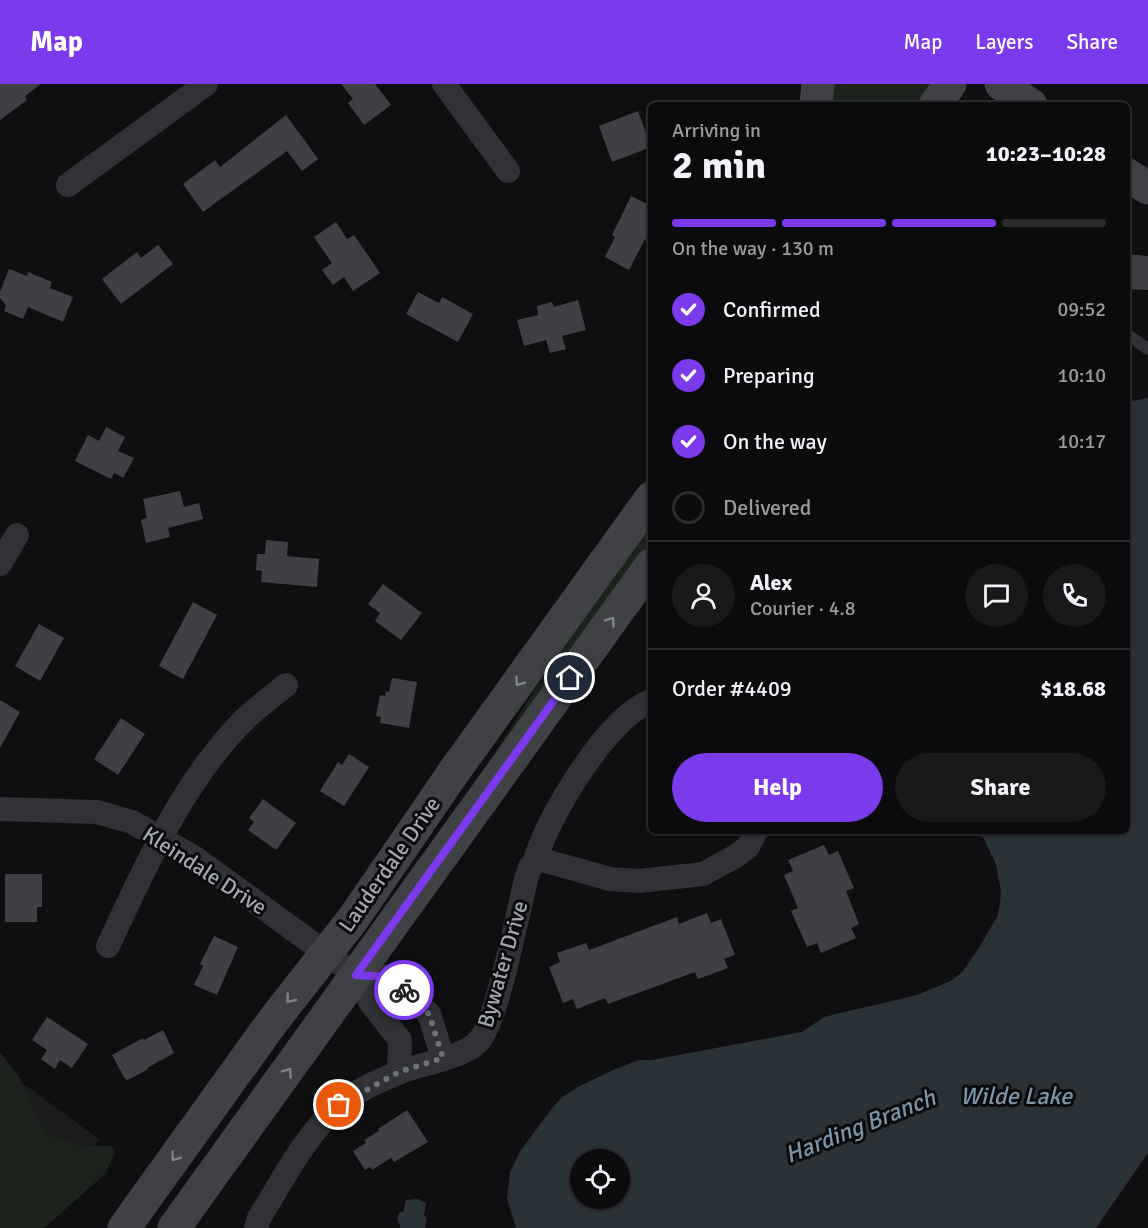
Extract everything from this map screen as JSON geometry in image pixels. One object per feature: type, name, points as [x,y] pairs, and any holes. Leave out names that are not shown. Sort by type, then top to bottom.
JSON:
[{"type":"main road","points":[[816,102],[818,84]]},
{"type":"main road","points":[[936,102],[950,84]]},
{"type":"main road","points":[[988,102],[1002,84],[1027,102]]},
{"type":"main road","points":[[626,533],[648,492]]},
{"type":"main road","name":"Lauderdale Drive","points":[[124,1228],[273,1021],[353,918],[460,763],[648,502]]},
{"type":"main road","name":"Lauderdale Drive","points":[[174,1228],[648,569]]},
{"type":"street","points":[[68,184],[206,84]]},
{"type":"street","points":[[444,84],[508,171]]},
{"type":"street","points":[[0,564],[17,536]]},
{"type":"street","points":[[108,946],[145,866],[210,760],[244,720],[286,685]]},
{"type":"street","name":"Bywater Drive","points":[[256,1228],[310,1136],[339,1105],[399,1072],[468,1050],[479,1041],[486,1029],[498,994],[526,876],[534,863],[553,817],[612,730],[631,711],[648,702]]},
{"type":"street","name":"Kleindale Drive","points":[[0,809],[97,812],[132,822],[195,858],[356,975],[371,1003],[400,1040],[399,1072]]},
{"type":"street","points":[[534,863],[548,861],[610,879],[639,881],[703,874],[748,847],[754,834]]},
{"type":"street","points":[[356,975],[390,977],[414,999],[429,1014],[443,1058]]},
{"type":"lane","points":[[1130,337],[1148,350]]},
{"type":"shaded area","points":[[829,84],[936,84],[924,102],[827,102]]},
{"type":"shaded area","points":[[648,529],[648,550],[528,717],[480,776],[547,671]]},
{"type":"shaded area","points":[[0,1053],[18,1075],[46,1134],[80,1146],[112,1146],[115,1153],[105,1174],[44,1228],[0,1228]]},
{"type":"shaded area","points":[[0,1067],[99,1139],[38,1228],[0,1228]]},
{"type":"water","name":"Wilde Lake","points":[[1148,398],[1148,1153],[1096,1228],[516,1228],[507,1199],[510,1172],[521,1150],[562,1097],[613,1070],[639,1060],[652,1060],[802,1032],[824,1017],[917,995],[951,981],[962,972],[977,951],[997,917],[1000,904],[1001,892],[996,864],[981,834],[1130,834],[1130,638],[1132,634],[1130,621],[1130,401]]},
{"type":"water","points":[[417,1199],[426,1203],[425,1228],[400,1228],[398,1218],[400,1212],[403,1212],[406,1200]]},
{"type":"building","points":[[0,84],[41,84],[25,96],[27,100],[0,120]]},
{"type":"building","points":[[341,84],[375,84],[391,105],[364,125],[348,103],[353,99]]},
{"type":"building","points":[[638,111],[648,139],[648,148],[612,162],[599,126]]},
{"type":"building","points":[[286,115],[318,159],[302,171],[287,151],[203,212],[183,184],[215,160],[220,167]]},
{"type":"building","points":[[631,196],[648,204],[648,240],[645,239],[629,270],[605,257],[615,237],[612,235]]},
{"type":"building","points":[[336,222],[347,239],[354,235],[380,273],[353,291],[344,277],[333,285],[322,270],[332,263],[314,237]]},
{"type":"building","points":[[158,245],[173,264],[121,304],[102,279],[137,252],[141,258]]},
{"type":"building","points":[[1130,254],[1148,256],[1148,290],[1130,289]]},
{"type":"building","points":[[9,269],[27,276],[28,272],[52,282],[50,288],[73,297],[63,322],[28,307],[23,319],[4,311],[6,305],[0,298],[0,292]]},
{"type":"building","points":[[418,292],[439,303],[442,297],[473,314],[458,342],[406,314]]},
{"type":"building","points":[[578,300],[586,330],[562,336],[566,349],[550,353],[546,340],[524,346],[517,320],[538,315],[537,306],[552,302],[554,307]]},
{"type":"building","points":[[106,427],[125,437],[118,451],[134,458],[123,478],[114,473],[111,479],[75,461],[88,435],[99,441]]},
{"type":"building","points":[[180,491],[184,507],[199,503],[203,519],[168,528],[170,537],[146,543],[141,520],[147,518],[143,499]]},
{"type":"building","points":[[266,540],[288,542],[287,556],[319,559],[317,587],[261,582],[262,571],[256,570],[257,554],[265,554]]},
{"type":"building","points":[[383,584],[422,613],[401,640],[375,621],[380,613],[368,604]]},
{"type":"building","points":[[193,602],[217,615],[183,679],[159,666]]},
{"type":"building","points":[[39,624],[64,638],[40,681],[15,666]]},
{"type":"building","points":[[392,678],[417,682],[409,728],[380,723],[381,717],[376,716],[380,695],[385,696],[386,691],[389,692]]},
{"type":"building","points":[[0,700],[20,712],[0,748]]},
{"type":"building","points":[[121,718],[145,734],[118,775],[94,759]]},
{"type":"building","points":[[349,754],[369,767],[344,806],[320,791],[338,762],[342,765]]},
{"type":"building","points":[[263,799],[296,823],[276,850],[248,830],[254,822],[249,818]]},
{"type":"building","points":[[824,845],[829,855],[838,851],[854,888],[846,891],[859,924],[851,928],[856,938],[821,953],[817,943],[807,947],[791,911],[798,908],[784,875],[793,871],[788,860]]},
{"type":"building","points":[[5,874],[42,874],[42,907],[37,907],[37,922],[5,922]]},
{"type":"building","points":[[707,913],[711,923],[721,919],[735,955],[724,959],[728,968],[698,979],[695,972],[608,1004],[605,998],[577,1009],[573,999],[563,1003],[549,967],[560,962],[557,953],[586,943],[589,950],[677,917],[679,924]]},
{"type":"building","points":[[214,936],[238,947],[217,995],[194,985],[203,966],[200,964]]},
{"type":"building","points":[[47,1017],[88,1044],[72,1068],[60,1060],[55,1069],[41,1059],[47,1050],[32,1040]]},
{"type":"building","points":[[163,1030],[174,1053],[128,1080],[125,1079],[112,1055]]},
{"type":"building","points":[[407,1110],[428,1142],[394,1162],[391,1158],[372,1170],[370,1167],[365,1170],[353,1151],[366,1143],[364,1140],[379,1131],[378,1129]]},
{"type":"way so far","points":[[339,1105],[399,1072],[443,1058],[429,1014],[404,990]]},
{"type":"route","points":[[404,990],[390,977],[356,975],[570,678]]},
{"type":"water label","name":"Harding Branch","points":[[860,1126]]}]
